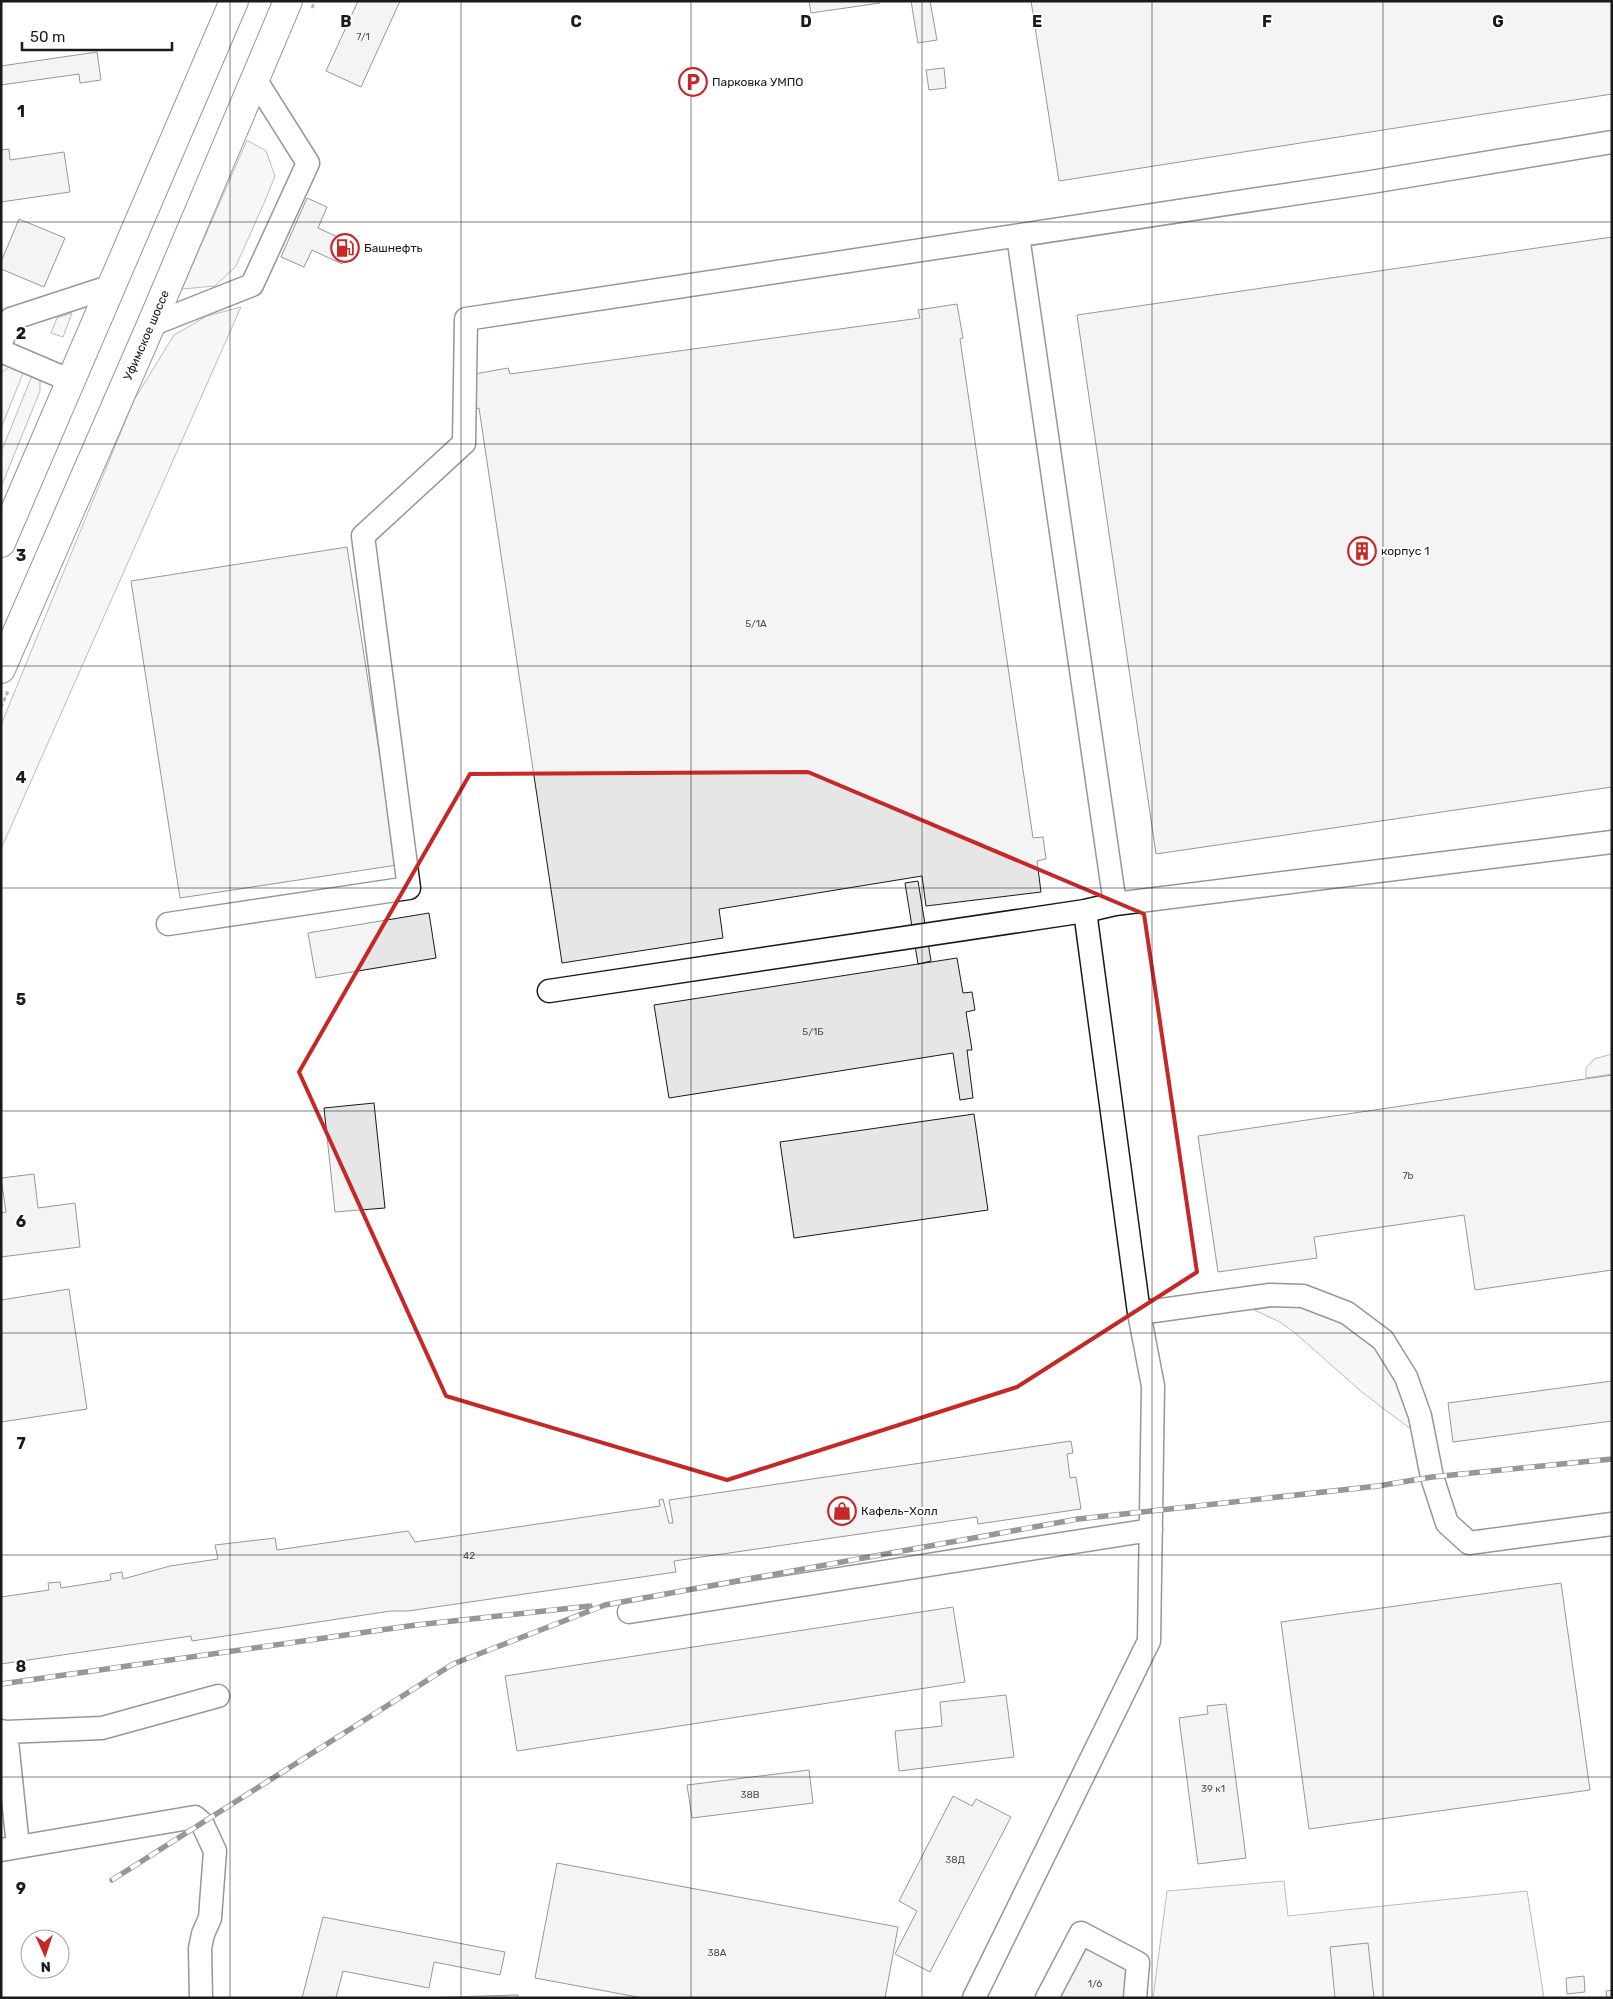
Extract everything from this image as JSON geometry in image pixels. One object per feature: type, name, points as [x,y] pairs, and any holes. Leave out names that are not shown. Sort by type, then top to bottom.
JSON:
[{"type":"main road","points":[[1,542],[109,287],[234,1]]},
{"type":"main road","name":"Уфимское шоссе","points":[[1,669],[151,325],[288,1]]},
{"type":"lane","points":[[151,325],[252,285],[308,163],[255,79]]},
{"type":"lane","points":[[168,924],[409,888],[363,536],[464,444],[466,319],[1018,236],[1612,142]]},
{"type":"lane","points":[[1018,236],[1115,904]]},
{"type":"lane","points":[[1,343],[6,319],[109,287]]},
{"type":"lane","points":[[1,351],[69,380]]},
{"type":"lane","points":[[549,991],[1085,911],[1115,904],[1612,842]]},
{"type":"lane","points":[[974,1998],[1149,1641],[1153,1386],[1139,1313],[1085,911]]},
{"type":"lane","points":[[1139,1313],[1270,1295],[1302,1296],[1347,1313],[1383,1340],[1406,1377],[1420,1416],[1432,1478],[1447,1523],[1469,1543],[1612,1524]]},
{"type":"lane","points":[[629,1612],[1151,1530]]},
{"type":"lane","points":[[201,1998],[200,1948],[203,1934],[210,1918],[215,1851],[202,1823],[195,1817],[75,1839],[10,1848],[4,1731],[102,1728],[218,1696]]},
{"type":"lane","points":[[1047,1998],[1082,1933],[1138,1963],[1135,1998]]},
{"type":"highlighted area","points":[[808,772],[1144,914],[1197,1272],[1017,1387],[727,1480],[446,1396],[299,1072],[470,774]]},
{"type":"shaded area","points":[[247,140],[266,151],[275,176],[264,203],[236,266],[215,286],[182,289]]},
{"type":"shaded area","points":[[241,307],[1,849],[1,725],[134,400],[174,335],[207,316]]},
{"type":"shaded area","points":[[72,313],[63,337],[51,333],[57,318]]},
{"type":"shaded area","points":[[19,364],[26,366],[1,428],[1,373],[9,367]]},
{"type":"shaded area","points":[[34,371],[40,381],[40,391],[1,487],[1,452]]},
{"type":"shaded area","points":[[1612,1054],[1612,1074],[1586,1078],[1586,1068],[1594,1059]]},
{"type":"shaded area","points":[[1289,1304],[1321,1310],[1382,1344],[1420,1436],[1363,1393],[1294,1332],[1280,1322],[1254,1310]]},
{"type":"shaded area","points":[[1284,1881],[1288,1916],[1527,1891],[1544,1998],[1153,1998],[1167,1891]]},
{"type":"building","points":[[358,1],[400,1],[361,87],[326,71]]},
{"type":"building","points":[[809,1],[880,1],[880,3],[811,13]]},
{"type":"building","points":[[911,1],[930,1],[937,40],[918,43]]},
{"type":"building","points":[[1031,1],[1612,1],[1612,94],[1059,181]]},
{"type":"building","points":[[97,52],[101,80],[80,83],[79,74],[1,85],[1,66]]},
{"type":"building","points":[[944,68],[946,88],[929,90],[926,70]]},
{"type":"building","points":[[9,149],[10,160],[64,152],[70,192],[1,202],[1,150]]},
{"type":"building","points":[[307,198],[327,207],[318,228],[351,243],[342,264],[312,250],[304,267],[281,257]]},
{"type":"building","points":[[19,219],[65,238],[44,287],[1,269],[1,262]]},
{"type":"building","name":"корпус 1","points":[[1612,237],[1612,787],[1156,854],[1077,315]]},
{"type":"building","points":[[957,304],[963,338],[960,339],[1033,838],[1043,837],[1046,859],[1037,861],[1041,892],[926,906],[922,876],[719,909],[723,938],[562,963],[479,408],[475,409],[469,375],[508,368],[510,374],[920,318],[918,310]]},
{"type":"building","points":[[347,547],[397,865],[180,898],[131,581]]},
{"type":"building","points":[[918,881],[931,961],[918,964],[905,883]]},
{"type":"building","points":[[429,913],[436,958],[316,978],[308,933]]},
{"type":"building","points":[[957,958],[963,993],[972,992],[975,1010],[966,1012],[972,1050],[967,1050],[973,1098],[960,1100],[953,1053],[669,1098],[654,1005]]},
{"type":"building","points":[[1612,1075],[1612,1270],[1475,1290],[1464,1215],[1314,1237],[1317,1258],[1218,1272],[1198,1136]]},
{"type":"building","points":[[374,1103],[385,1208],[335,1212],[324,1108]]},
{"type":"building","points":[[974,1114],[988,1210],[794,1238],[780,1142]]},
{"type":"building","points":[[34,1174],[38,1208],[75,1203],[80,1247],[1,1257],[1,1213],[6,1212],[1,1178]]},
{"type":"building","points":[[69,1289],[87,1409],[1,1422],[1,1300]]},
{"type":"building","points":[[1612,1381],[1612,1421],[1453,1442],[1448,1403]]},
{"type":"building","points":[[1071,1441],[1073,1453],[1067,1454],[1070,1478],[1076,1477],[1081,1509],[978,1524],[977,1517],[674,1561],[676,1572],[408,1611],[391,1611],[192,1641],[191,1636],[1,1664],[1,1597],[49,1590],[48,1583],[60,1582],[61,1588],[111,1580],[110,1574],[122,1572],[123,1579],[170,1566],[218,1559],[215,1545],[275,1538],[277,1550],[408,1531],[415,1542],[660,1506],[659,1500],[663,1499],[669,1523],[673,1523],[669,1500]]},
{"type":"building","points":[[1561,1583],[1590,1790],[1309,1829],[1281,1622]]},
{"type":"building","points":[[953,1607],[965,1682],[517,1751],[505,1676]]},
{"type":"building","points":[[1006,1695],[1014,1757],[899,1771],[895,1731],[942,1726],[940,1702]]},
{"type":"building","points":[[1226,1704],[1246,1858],[1198,1864],[1179,1718],[1208,1714],[1207,1706]]},
{"type":"building","points":[[809,1770],[813,1803],[692,1818],[687,1785]]},
{"type":"building","points":[[953,1796],[972,1806],[976,1799],[1011,1817],[930,1972],[895,1954],[917,1911],[899,1901]]},
{"type":"building","points":[[557,1863],[898,1927],[885,1998],[643,1998],[535,1978]]},
{"type":"building","points":[[323,1917],[505,1952],[500,1975],[434,1962],[429,1988],[343,1971],[336,1998],[302,1998]]},
{"type":"building","points":[[1368,1943],[1374,1998],[1335,1998],[1330,1947]]},
{"type":"building","points":[[1084,1945],[1128,1968],[1125,1998],[1056,1998]]},
{"type":"building","points":[[1584,1976],[1585,1992],[1567,1994],[1566,1978]]},
{"type":"building","points":[[1612,1990],[1612,1998],[1607,1998],[1606,1991]]},
{"type":"building","points":[[518,1995],[518,1998],[416,1998]]},
{"type":"railway","points":[[112,1880],[453,1664],[605,1605],[1078,1519],[1378,1486],[1432,1477],[1612,1459]]},
{"type":"railway","points":[[1,1684],[416,1625],[590,1606]]},
{"type":"place","name":"Парковка УМПО","points":[[693,82]]},
{"type":"place","name":"Башнефть","points":[[345,248]]},
{"type":"place","name":"корпус 1","points":[[1362,551]]},
{"type":"place","name":"Кафель-Холл","points":[[842,1511]]}]
